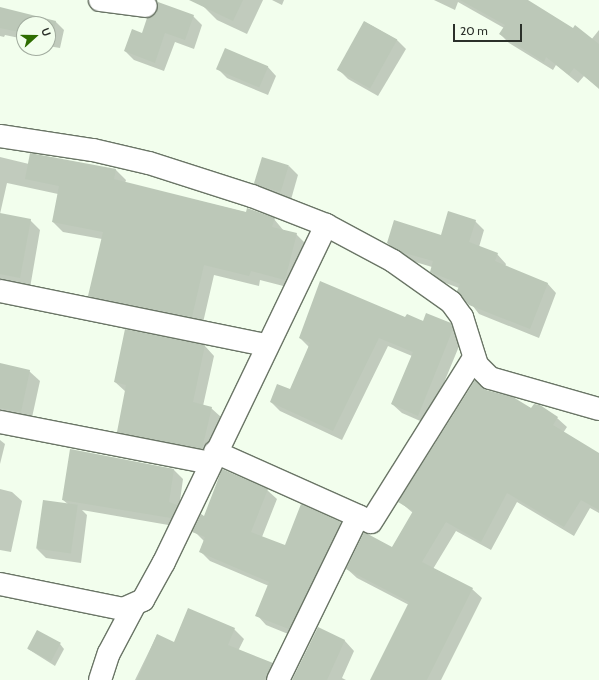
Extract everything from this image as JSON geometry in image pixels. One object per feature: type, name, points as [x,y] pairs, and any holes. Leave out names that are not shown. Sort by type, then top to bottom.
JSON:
[{"type":"street","points":[[100,0],[146,6]]},
{"type":"street","points":[[0,136],[93,150],[149,163],[237,191],[326,225],[393,261],[451,302],[462,317],[474,358],[482,373],[499,382],[599,409]]},
{"type":"street","points":[[0,584],[122,609],[134,606],[143,600],[164,562],[266,345],[326,225]]},
{"type":"street","points":[[0,291],[266,345]]},
{"type":"street","points":[[0,422],[212,458],[371,522],[474,358]]},
{"type":"street","points":[[278,680],[358,516]]},
{"type":"street","points":[[100,680],[109,653],[134,606]]},
{"type":"building","points":[[189,0],[243,0],[233,21]]},
{"type":"building","points":[[460,0],[528,0],[573,28],[575,25],[599,44],[599,88],[574,68],[569,75],[546,57],[544,62],[499,34],[505,25]]},
{"type":"building","points":[[158,2],[194,15],[185,40],[165,33],[155,63],[124,51],[132,29],[142,33],[147,18],[156,13]]},
{"type":"building","points":[[0,7],[36,16],[16,16],[16,31],[0,28]]},
{"type":"building","points":[[364,21],[397,39],[370,88],[337,70]]},
{"type":"building","points":[[225,48],[268,66],[259,88],[216,69]]},
{"type":"building","points":[[30,153],[116,169],[114,179],[246,212],[247,208],[275,218],[272,227],[297,233],[285,280],[251,271],[249,276],[204,265],[192,317],[88,296],[103,232],[52,222],[59,186],[25,179]]},
{"type":"building","points":[[262,157],[289,165],[281,192],[254,184]]},
{"type":"building","points":[[448,211],[476,220],[469,242],[498,253],[495,261],[548,283],[530,329],[469,305],[457,291],[460,284],[430,272],[433,261],[401,252],[387,243],[394,220],[441,235]]},
{"type":"building","points":[[0,213],[31,219],[20,278],[0,274]]},
{"type":"building","points":[[320,281],[405,317],[407,314],[423,321],[426,313],[451,323],[453,329],[418,416],[391,404],[413,352],[379,338],[333,431],[270,402],[277,384],[290,389],[310,343],[299,338]]},
{"type":"building","points":[[125,329],[205,345],[193,402],[212,407],[202,449],[117,432],[126,385],[114,382]]},
{"type":"building","points":[[0,363],[30,370],[21,412],[0,408]]},
{"type":"building","points":[[475,380],[486,390],[513,397],[531,408],[534,404],[540,405],[558,417],[553,425],[599,453],[599,510],[581,500],[564,527],[507,493],[481,542],[446,522],[422,562],[473,588],[427,680],[370,680],[409,602],[346,569],[364,532],[392,547],[413,511],[398,502]]},
{"type":"building","points":[[70,449],[174,469],[169,502],[177,505],[171,518],[62,500]]},
{"type":"building","points":[[222,469],[268,489],[251,532],[285,545],[301,504],[341,522],[289,629],[255,616],[269,582],[199,552],[205,537],[192,532],[201,514],[204,516]]},
{"type":"building","points":[[43,500],[78,505],[71,553],[36,549]]},
{"type":"building","points":[[188,608],[235,628],[228,645],[273,663],[266,680],[137,680],[157,634],[174,642]]},
{"type":"building","points":[[318,627],[345,640],[327,680],[292,680]]},
{"type":"building","points":[[37,630],[61,643],[51,661],[27,649]]}]
